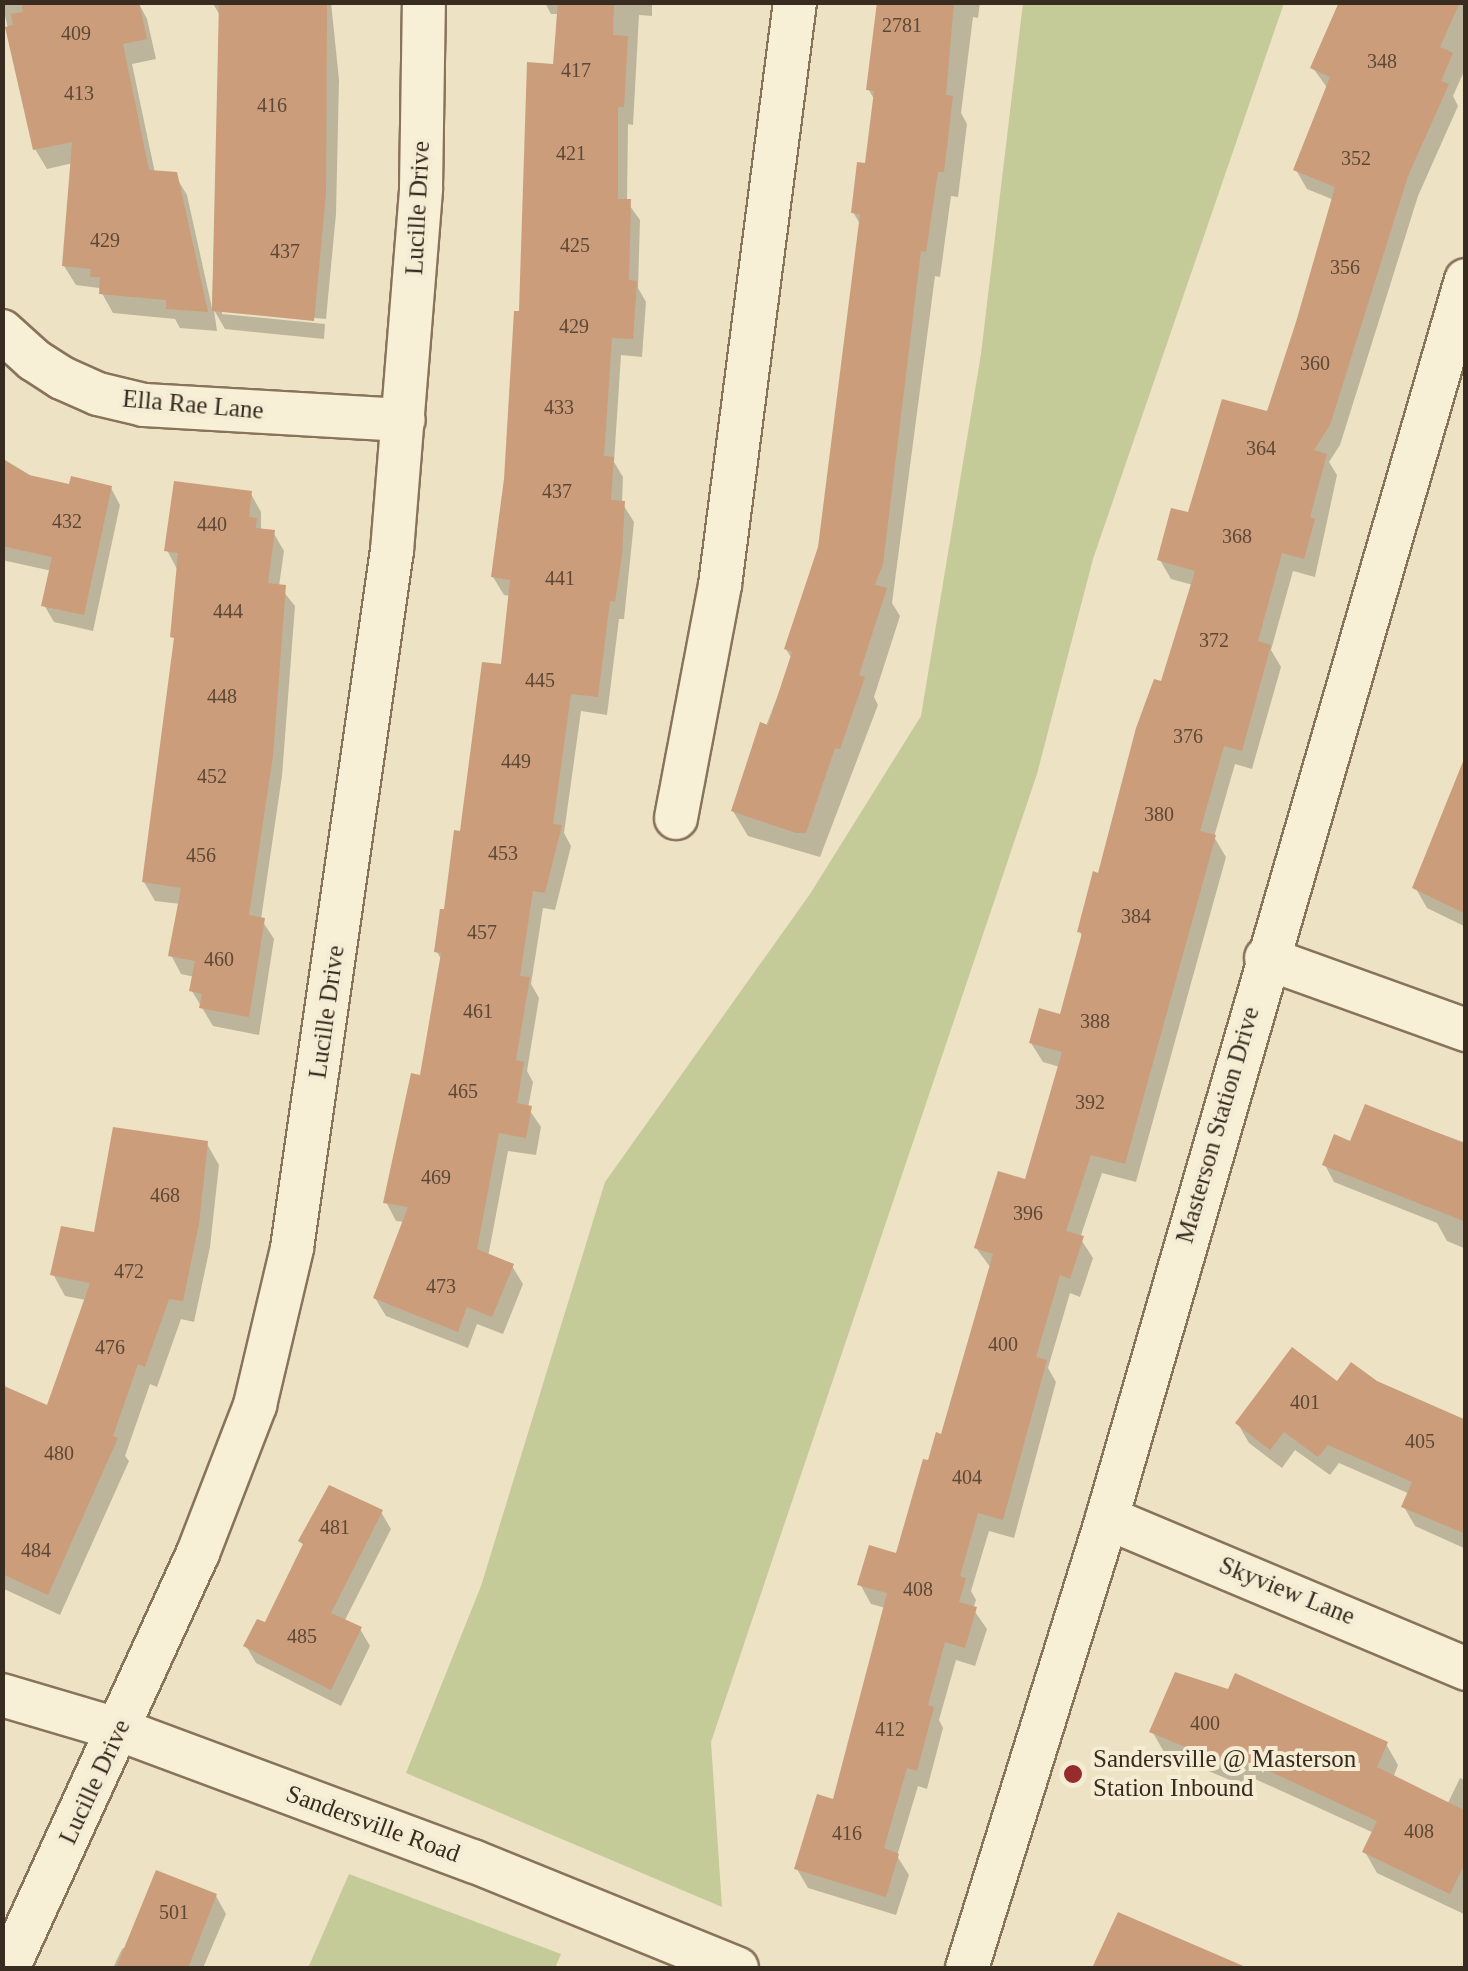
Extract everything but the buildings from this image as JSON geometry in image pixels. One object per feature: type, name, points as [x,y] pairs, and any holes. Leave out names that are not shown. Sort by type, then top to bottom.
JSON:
[{"type":"street","name":"Lucille Drive","points":[[8,1968],[198,1552],[255,1405],[292,1248],[390,570],[421,188],[424,2]]},
{"type":"street","points":[[676,818],[720,585],[795,2]]},
{"type":"street","name":"Masterson Station Drive","points":[[967,1968],[1106,1518],[1466,280]]},
{"type":"street","name":"Ella Rae Lane","points":[[2,331],[34,360],[62,378],[98,394],[144,405],[404,420]]},
{"type":"street","points":[[1266,958],[1466,1030]]},
{"type":"street","name":"Skyview Lane","points":[[1106,1518],[1466,1669]]},
{"type":"street","name":"Sandersville Road","points":[[2,1694],[120,1730],[473,1861],[737,1968]]},
{"type":"green space","points":[[1023,3],[1284,3],[1093,559],[1037,774],[711,1742],[722,1907],[406,1773],[481,1586],[605,1182],[810,894],[921,716],[981,354]]},
{"type":"green space","points":[[349,1874],[561,1954],[555,1968],[308,1968]]},
{"type":"place","name":"Sandersville @ Masterson Station Inbound","points":[[1073,1774]]}]
